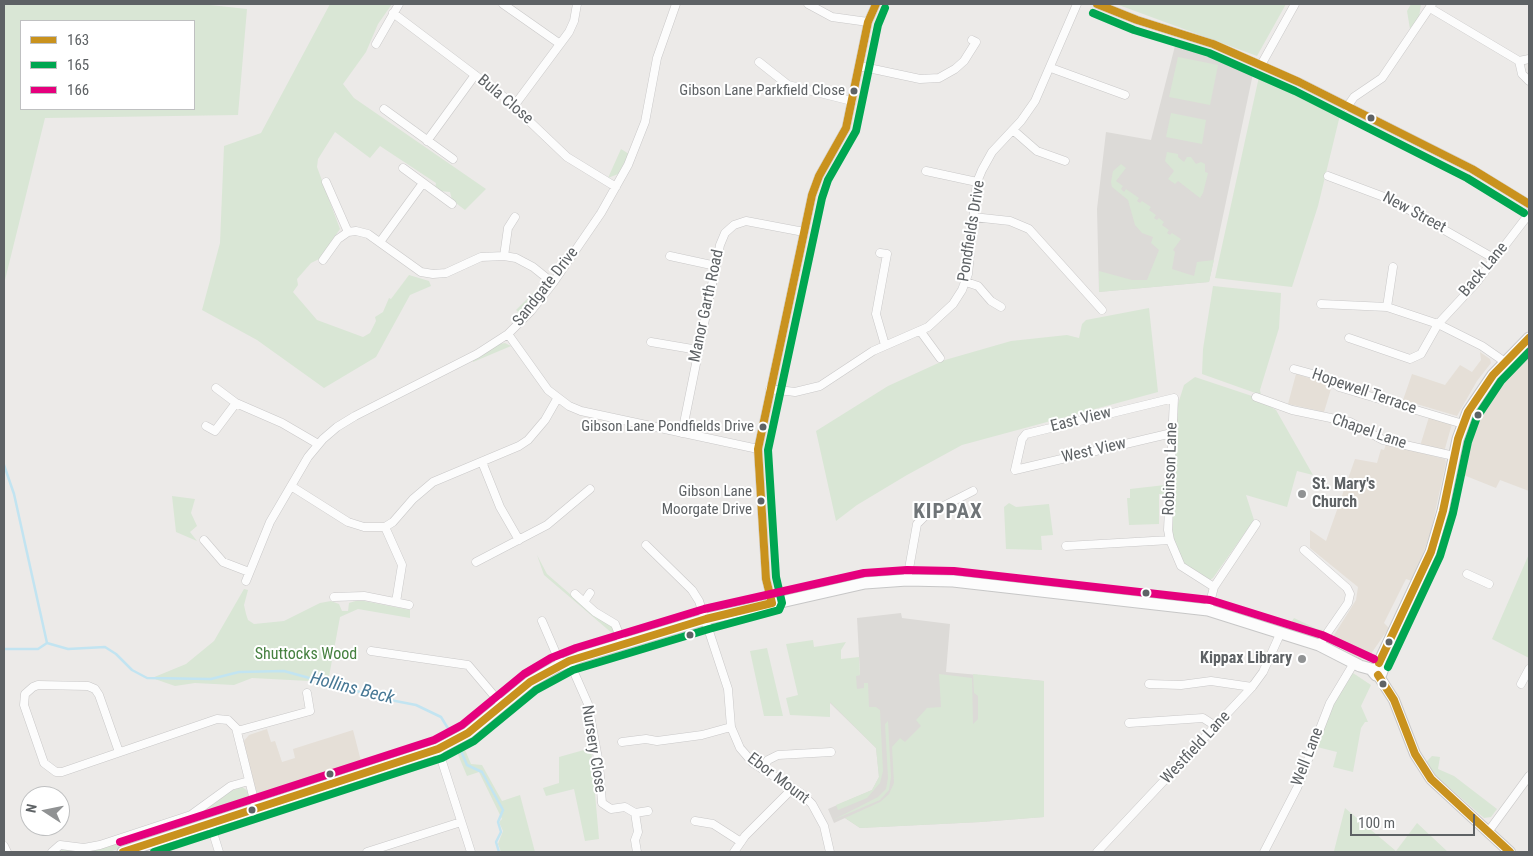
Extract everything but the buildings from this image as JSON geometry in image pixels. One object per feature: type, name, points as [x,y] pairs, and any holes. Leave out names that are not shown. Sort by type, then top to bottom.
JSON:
[{"type":"main road","points":[[123,852],[438,749],[468,733],[530,682],[565,663],[706,619],[864,583],[907,580],[954,581],[1208,610],[1320,645],[1354,663],[1376,669],[1431,552],[1443,511],[1454,456],[1463,424],[1478,395],[1505,362],[1529,338]]},
{"type":"street","points":[[376,44],[400,4]]},
{"type":"street","points":[[503,4],[560,44]]},
{"type":"street","points":[[514,106],[572,27],[577,4]]},
{"type":"street","name":"Sandgate Drive","points":[[246,581],[270,522],[318,444],[337,427],[349,420],[477,354],[508,334],[531,311],[552,283],[616,187],[628,165],[645,122],[657,58],[676,4]]},
{"type":"street","points":[[808,4],[832,17],[868,22]]},
{"type":"street","points":[[772,603],[766,579],[758,450],[815,185],[843,135],[868,22],[876,4]]},
{"type":"street","name":"Pondfields Drive","points":[[770,389],[795,392],[814,388],[885,345],[921,332],[948,311],[966,282],[978,182],[992,152],[1013,130],[1035,101],[1051,68],[1077,4]]},
{"type":"street","points":[[1097,4],[1146,23],[1206,41],[1261,65],[1472,169],[1529,204]]},
{"type":"street","points":[[1261,65],[1295,4]]},
{"type":"street","points":[[1348,107],[1354,97],[1382,78],[1431,6],[1519,62],[1522,74],[1529,81]]},
{"type":"street","name":"Bula Close","points":[[393,13],[514,106],[567,157],[616,187]]},
{"type":"street","points":[[859,66],[920,79],[939,78],[956,69],[964,60],[976,42],[972,40]]},
{"type":"street","points":[[1519,62],[1529,59]]},
{"type":"street","points":[[759,62],[788,85],[852,101]]},
{"type":"street","points":[[1051,68],[1124,95]]},
{"type":"street","points":[[427,141],[475,75]]},
{"type":"street","points":[[384,109],[453,160]]},
{"type":"street","points":[[1013,130],[1041,154],[1065,161]]},
{"type":"street","points":[[403,168],[452,204]]},
{"type":"street","points":[[926,171],[978,182]]},
{"type":"street","name":"New Street","points":[[1328,176],[1392,200],[1495,259]]},
{"type":"street","points":[[326,182],[348,232]]},
{"type":"street","points":[[380,242],[422,183]]},
{"type":"street","name":"Back Lane","points":[[1349,338],[1414,359],[1425,350],[1438,324],[1495,259],[1529,214]]},
{"type":"street","points":[[504,256],[508,228],[515,217]]},
{"type":"street","points":[[973,217],[1010,220],[1029,229],[1102,310]]},
{"type":"street","name":"Manor Garth Road","points":[[682,433],[716,266],[725,233],[740,222],[752,221],[804,232]]},
{"type":"street","points":[[323,260],[338,239],[348,232],[362,231],[414,268],[433,274],[446,274],[481,256],[504,256],[516,258],[533,267],[552,283]]},
{"type":"street","points":[[880,253],[888,254],[876,314],[885,345]]},
{"type":"street","points":[[670,256],[716,266]]},
{"type":"street","points":[[1387,307],[1393,267]]},
{"type":"street","points":[[966,282],[978,286],[991,301],[1001,308]]},
{"type":"street","points":[[1321,304],[1387,307],[1438,324],[1482,346],[1505,362]]},
{"type":"street","points":[[921,332],[940,358]]},
{"type":"street","points":[[508,334],[548,390],[557,399],[581,411],[758,450]]},
{"type":"street","points":[[652,342],[698,350]]},
{"type":"street","name":"Hopewell Terrace","points":[[1294,369],[1327,378],[1339,387],[1463,424]]},
{"type":"street","points":[[216,388],[236,403],[282,423],[318,444]]},
{"type":"street","name":"Chapel Lane","points":[[1256,397],[1292,410],[1350,422],[1383,440],[1454,456]]},
{"type":"street","name":"Robinson Lane","points":[[1174,398],[1168,530],[1170,540],[1181,566],[1214,587]]},
{"type":"street","name":"East View","points":[[1015,470],[1022,439],[1026,434],[1174,398]]},
{"type":"street","points":[[291,486],[348,522],[364,527],[385,526],[392,522],[425,487],[528,440],[545,420],[557,399]]},
{"type":"street","points":[[206,426],[215,431],[236,403]]},
{"type":"street","name":"West View","points":[[1015,470],[1172,433]]},
{"type":"street","points":[[482,462],[500,507],[519,540]]},
{"type":"street","points":[[476,562],[548,525],[590,489]]},
{"type":"street","points":[[907,580],[917,524],[926,515],[973,491]]},
{"type":"street","points":[[1208,610],[1214,587],[1256,524]]},
{"type":"street","points":[[385,526],[402,565],[396,602]]},
{"type":"street","points":[[204,540],[223,562],[249,572]]},
{"type":"street","points":[[1066,546],[1170,540]]},
{"type":"street","name":"Ebor Mount","points":[[646,545],[692,590],[706,619],[728,689],[732,727],[740,748],[762,769],[807,799],[820,816],[827,835],[830,852]]},
{"type":"street","points":[[1304,550],[1347,588],[1350,594],[1348,603],[1320,645]]},
{"type":"street","points":[[1467,574],[1489,584]]},
{"type":"street","points":[[584,602],[590,593]]},
{"type":"street","points":[[575,594],[615,624],[623,644]]},
{"type":"street","points":[[334,597],[364,596],[409,605]]},
{"type":"street","points":[[542,621],[565,663]]},
{"type":"street","name":"Westfield Lane","points":[[1097,852],[1105,849],[1252,687],[1263,672],[1281,632]]},
{"type":"street","points":[[371,651],[468,665],[502,704]]},
{"type":"street","name":"Nursery Close","points":[[565,663],[588,704],[599,764],[602,803],[611,809],[625,807],[635,813],[648,811]]},
{"type":"street","name":"Well Lane","points":[[1264,852],[1297,788],[1330,703],[1354,663]]},
{"type":"street","points":[[1376,669],[1397,705],[1421,765],[1437,786],[1510,852]]},
{"type":"street","points":[[1521,684],[1529,669]]},
{"type":"street","points":[[1149,684],[1181,685],[1211,681],[1252,687]]},
{"type":"street","points":[[118,752],[99,695],[95,689],[88,686],[38,685],[25,694],[24,705],[44,763],[51,770],[62,772],[217,719],[228,720],[236,731],[256,808]]},
{"type":"street","points":[[236,731],[310,711],[306,693]]},
{"type":"street","points":[[1129,723],[1203,718],[1217,727]]},
{"type":"street","points":[[622,742],[646,739],[657,742],[702,735],[732,727]]},
{"type":"street","points":[[438,749],[471,852]]},
{"type":"street","points":[[762,769],[768,760],[778,755],[831,752]]},
{"type":"street","points":[[1488,832],[1529,776]]},
{"type":"street","points":[[52,852],[54,848],[60,845],[92,847],[190,815],[204,808],[230,786],[249,781]]},
{"type":"street","points":[[734,852],[741,842],[793,788]]},
{"type":"street","points":[[635,813],[637,852]]},
{"type":"street","points":[[695,821],[714,824],[741,842]]},
{"type":"street","points":[[367,852],[461,822]]},
{"type":"street","points":[[210,824],[219,852]]},
{"type":"street","points":[[4,846],[8,852]]},
{"type":"shaded area","points":[[1176,42],[1254,69],[1209,282],[1099,292],[1097,209],[1106,132],[1151,140]]},
{"type":"shaded area","points":[[1529,348],[1529,491],[1500,480],[1496,488],[1456,472],[1461,449],[1471,422],[1515,359],[1517,360]]},
{"type":"shaded area","points":[[1480,352],[1490,359],[1491,363],[1477,381],[1457,416],[1403,400],[1412,374],[1445,385],[1460,365],[1472,372],[1481,360]]},
{"type":"shaded area","points":[[1296,374],[1326,383],[1325,387],[1331,389],[1324,412],[1288,404]]},
{"type":"shaded area","points":[[1429,417],[1452,424],[1444,452],[1420,446]]},
{"type":"shaded area","points":[[1386,444],[1445,459],[1446,462],[1431,531],[1419,565],[1412,581],[1406,579],[1384,623],[1389,628],[1368,658],[1360,659],[1332,643],[1331,640],[1356,600],[1358,587],[1310,548],[1310,530],[1326,541],[1355,459],[1377,463],[1381,449],[1384,450]]},
{"type":"shaded area","points":[[901,613],[902,618],[950,624],[946,672],[1044,681],[1044,817],[860,828],[845,818],[834,823],[828,809],[872,790],[879,777],[876,748],[829,702],[829,677],[860,675],[857,618]]},
{"type":"shaded area","points":[[267,729],[271,742],[275,741],[282,762],[295,758],[293,749],[353,730],[362,765],[258,795],[254,787],[243,742],[249,735]]},
{"type":"green space","points":[[4,4],[201,4],[247,9],[238,115],[45,118],[4,284]]},
{"type":"green space","points":[[330,4],[392,4],[378,24],[366,52],[343,84],[354,98],[486,189],[465,210],[452,200],[450,192],[440,191],[435,188],[436,183],[380,146],[370,158],[335,132],[318,159],[317,167],[340,229],[319,259],[311,263],[297,279],[298,285],[293,292],[317,320],[363,337],[370,333],[376,321],[375,317],[383,312],[389,298],[391,299],[409,275],[429,281],[431,286],[410,295],[376,357],[324,388],[257,340],[202,310],[220,243],[224,146],[261,133]]},
{"type":"green space","points":[[1116,4],[1286,4],[1257,56]]},
{"type":"green space","points":[[1411,4],[1421,4],[1419,17],[1410,29],[1407,11]]},
{"type":"green space","points":[[1178,57],[1218,65],[1210,105],[1169,97]]},
{"type":"green space","points":[[1260,72],[1341,111],[1318,206],[1292,287],[1215,278]]},
{"type":"green space","points":[[1171,113],[1206,120],[1202,144],[1166,137]]},
{"type":"green space","points":[[621,149],[629,154],[618,174],[608,178]]},
{"type":"green space","points":[[1167,152],[1178,154],[1178,157],[1184,162],[1187,157],[1191,157],[1196,164],[1201,162],[1205,164],[1205,172],[1208,173],[1200,198],[1178,181],[1175,184],[1168,179],[1174,171],[1165,161]]},
{"type":"green space","points":[[1121,164],[1126,168],[1116,181],[1123,186],[1121,189],[1124,192],[1126,189],[1139,198],[1137,201],[1140,203],[1142,201],[1151,207],[1149,210],[1156,215],[1154,218],[1157,220],[1159,218],[1164,222],[1162,225],[1169,230],[1167,233],[1170,235],[1172,233],[1181,239],[1173,250],[1175,252],[1172,269],[1194,276],[1197,262],[1214,260],[1209,282],[1099,292],[1099,271],[1132,280],[1147,280],[1159,250],[1151,243],[1153,237],[1142,233],[1135,225],[1128,200],[1112,187],[1113,171]]},
{"type":"green space","points":[[543,283],[543,291],[522,315],[516,310]]},
{"type":"green space","points":[[1213,286],[1281,293],[1279,328],[1260,390],[1261,395],[1202,374],[1203,349]]},
{"type":"green space","points":[[1149,308],[1158,392],[962,445],[857,505],[836,521],[816,431],[888,386],[945,360],[1011,341],[1067,335],[1079,338],[1082,324],[1086,320]]},
{"type":"green space","points":[[505,343],[511,346],[473,362],[473,359],[499,344]]},
{"type":"green space","points":[[1195,377],[1252,396],[1276,410],[1313,475],[1297,471],[1287,507],[1246,495],[1254,520],[1213,578],[1208,581],[1185,565],[1172,537],[1178,404],[1184,385]]},
{"type":"green space","points":[[1165,485],[1165,494],[1159,494],[1159,524],[1129,525],[1127,498],[1130,498],[1130,489]]},
{"type":"green space","points":[[172,496],[195,499],[191,513],[197,526],[190,532],[197,541],[176,532]]},
{"type":"green space","points":[[1009,503],[1016,507],[1049,504],[1053,535],[1041,536],[1042,550],[1006,549],[1004,507]]},
{"type":"green space","points":[[1529,554],[1529,658],[1492,639]]},
{"type":"green space","points":[[537,555],[547,574],[594,615],[610,624],[615,633],[613,634],[544,575]]},
{"type":"green space","name":"Shuttocks Wood","points":[[244,589],[248,590],[244,605],[246,614],[248,620],[254,624],[284,621],[320,603],[331,601],[339,604],[342,611],[348,611],[349,603],[359,600],[410,610],[410,618],[358,609],[340,617],[328,682],[252,678],[234,685],[195,683],[175,686],[152,678],[186,664],[214,641]]},
{"type":"green space","points":[[1294,618],[1323,630],[1319,636],[1314,637],[1288,628]]},
{"type":"green space","points":[[813,640],[814,647],[846,642],[841,650],[841,659],[859,657],[860,675],[856,676],[857,689],[864,688],[864,683],[868,683],[869,707],[876,707],[880,710],[883,771],[880,783],[867,798],[838,810],[836,805],[872,790],[879,777],[876,748],[830,702],[830,717],[790,715],[786,698],[798,695],[786,644]]},
{"type":"green space","points":[[767,648],[783,716],[764,716],[750,651]]},
{"type":"green space","points":[[1353,673],[1371,685],[1361,706],[1368,722],[1365,722],[1361,728],[1353,772],[1333,767],[1337,752],[1317,747],[1334,703]]},
{"type":"green space","points":[[939,674],[972,678],[973,724],[978,719],[978,696],[974,693],[973,674],[1044,681],[1044,817],[860,828],[845,818],[880,802],[889,794],[894,783],[892,747],[900,738],[905,742],[921,726],[916,720],[927,708],[941,707]]},
{"type":"green space","points":[[888,721],[891,777],[889,790],[880,800],[833,820],[878,797],[886,789],[888,778],[885,724]]},
{"type":"green space","points":[[463,745],[471,764],[482,765],[502,801],[520,795],[535,852],[501,852],[498,844],[503,831],[499,822],[502,819],[479,772],[467,776],[456,750]]},
{"type":"green space","points":[[591,748],[599,839],[585,841],[574,789],[546,796],[543,788],[559,783],[559,757]]},
{"type":"green space","points":[[1432,756],[1440,757],[1438,769],[1454,776],[1497,809],[1491,817],[1484,818],[1435,775],[1426,762]]},
{"type":"green space","points":[[242,787],[248,791],[249,797],[245,808],[109,852],[59,852],[63,849],[81,850],[190,819],[228,792]]},
{"type":"green space","points":[[1345,808],[1396,851],[1417,823],[1448,852],[1334,851]]},
{"type":"waterway","points":[[4,465],[14,494],[47,643]]},
{"type":"waterway","name":"Hollins Beck","points":[[47,643],[68,649],[105,647],[116,654],[132,670],[147,678],[211,679],[239,672],[284,671],[385,699],[416,705],[441,717],[449,730]]},
{"type":"waterway","points":[[4,649],[38,649],[47,643]]},
{"type":"waterway","name":"Hollins Beck","points":[[461,751],[467,765],[482,772],[503,810],[498,822],[501,832],[496,842],[499,852]]},
{"type":"transit line","name":"163","points":[[772,603],[766,579],[758,449],[812,195],[819,176],[846,128],[868,22],[876,4]]},
{"type":"transit line","name":"163","points":[[1097,4],[1137,20],[1213,44],[1299,82],[1472,169],[1529,204]]},
{"type":"transit line","name":"165","points":[[154,852],[442,758],[474,741],[536,690],[573,670],[779,610],[782,603],[776,577],[768,450],[822,198],[828,180],[856,131],[878,25],[885,8]]},
{"type":"transit line","name":"165","points":[[1093,13],[1134,30],[1209,53],[1295,91],[1467,178],[1524,213]]},
{"type":"transit line","name":"163","points":[[1379,663],[1431,552],[1443,511],[1458,439],[1468,412],[1493,375],[1529,338]]},
{"type":"transit line","name":"165","points":[[1388,667],[1440,556],[1453,513],[1468,442],[1477,417],[1501,381],[1529,352]]},
{"type":"transit line","name":"166","points":[[120,842],[434,740],[462,725],[524,674],[551,658],[576,648],[704,609],[864,573],[907,570],[954,571],[1210,600],[1322,635],[1374,659]]},
{"type":"transit line","name":"163","points":[[123,852],[438,749],[468,733],[530,682],[569,661],[706,619],[772,603]]},
{"type":"transit line","name":"163","points":[[1378,675],[1394,700],[1415,754],[1431,779],[1510,852]]},
{"type":"place","name":"Gibson Lane Parkfield Close","points":[[854,91]]},
{"type":"place","name":"Gibson Lane Pondfields Drive","points":[[763,427]]},
{"type":"place","name":"St. Mary's Church","points":[[1302,494]]},
{"type":"place","name":"Gibson Lane Moorgate Drive","points":[[761,501]]},
{"type":"place","name":"Kippax Library","points":[[1302,659]]},
{"type":"district","name":"KIPPAX","points":[[948,513]]}]
